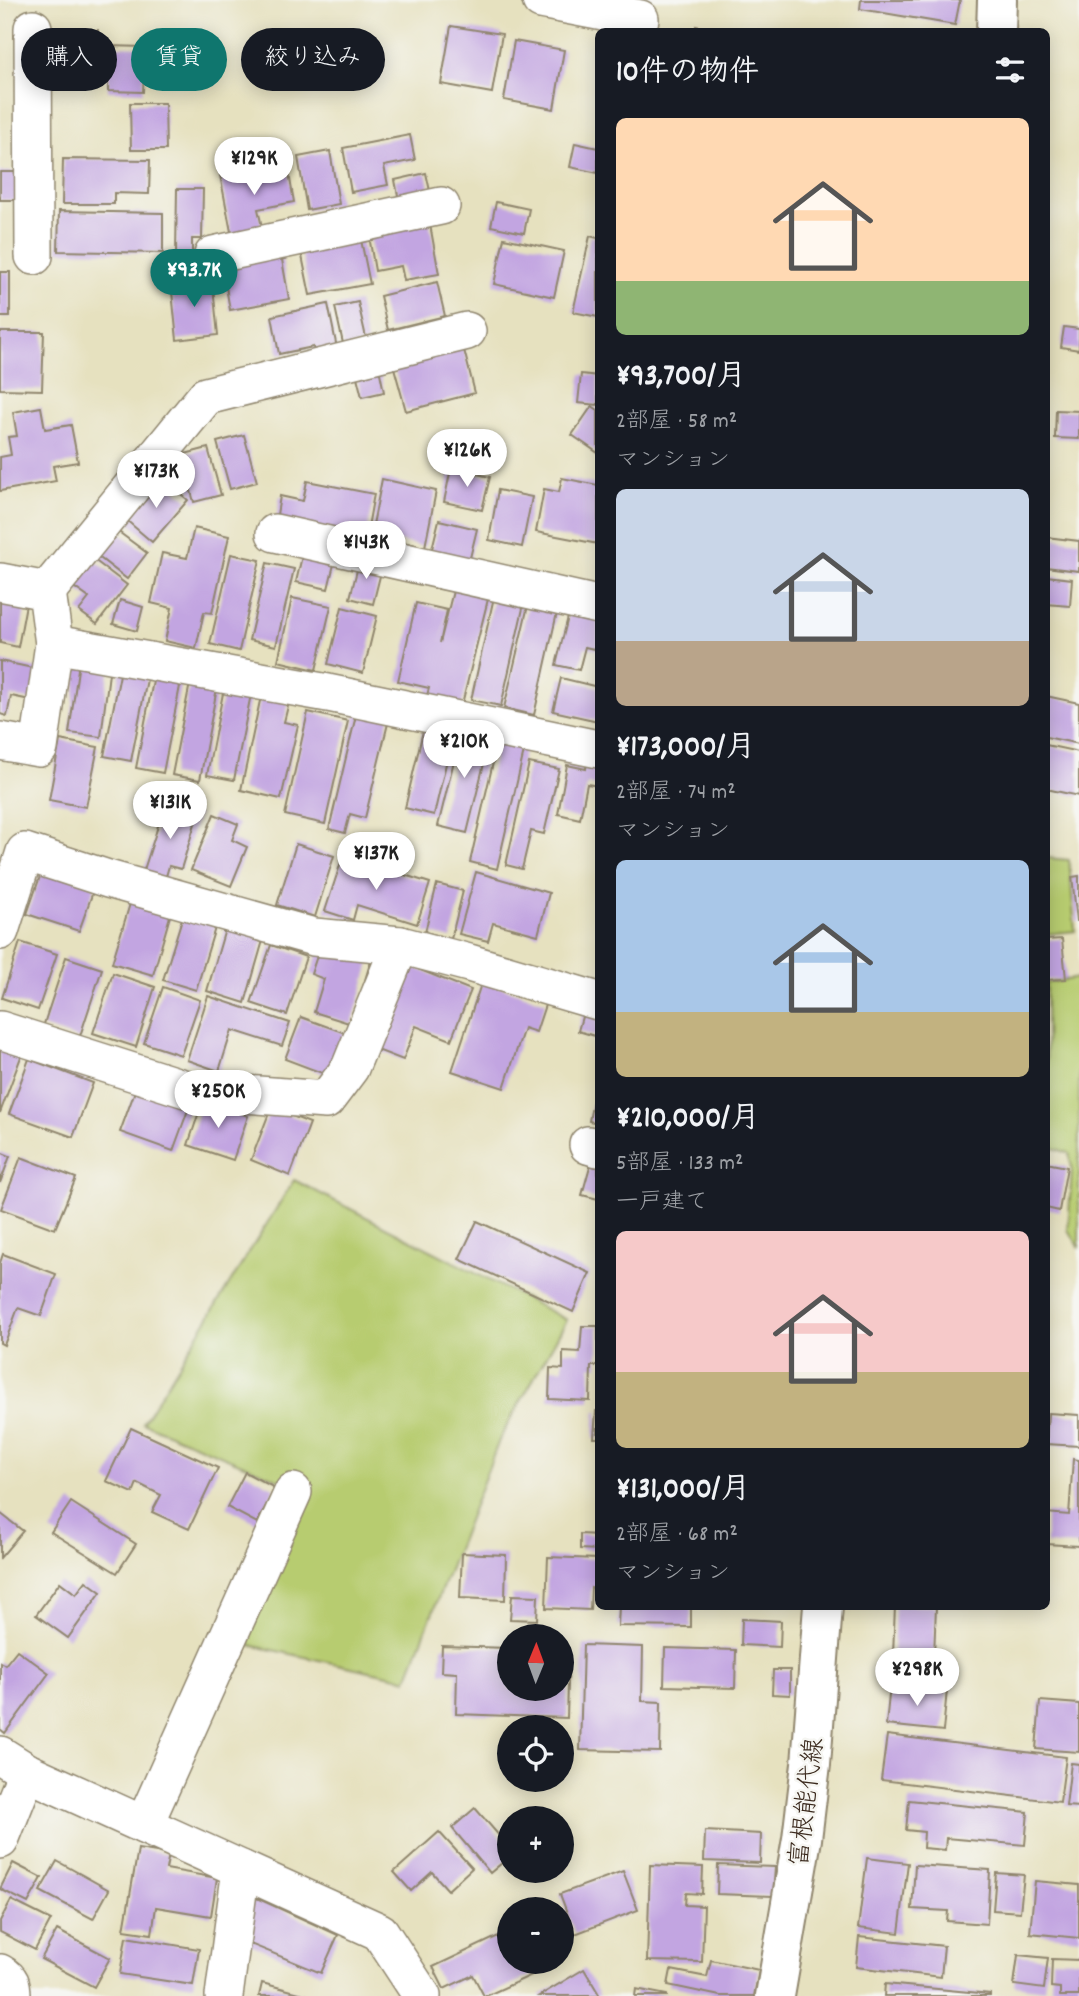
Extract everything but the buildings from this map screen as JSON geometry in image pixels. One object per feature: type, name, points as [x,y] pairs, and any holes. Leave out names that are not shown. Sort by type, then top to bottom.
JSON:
[{"type":"main road","points":[[996,28],[998,0]]},
{"type":"main road","name":"富根能代線","points":[[775,1996],[802,1839],[811,1764],[823,1610]]},
{"type":"street","points":[[541,0],[641,17]]},
{"type":"street","points":[[33,91],[34,256]]},
{"type":"street","points":[[213,255],[441,206]]},
{"type":"street","points":[[0,741],[39,748],[54,644],[47,590],[206,396],[467,331]]},
{"type":"street","points":[[275,533],[595,604]]},
{"type":"street","points":[[0,582],[47,590]]},
{"type":"street","points":[[54,644],[328,693],[595,748]]},
{"type":"street","points":[[0,931],[25,852],[108,879],[314,937],[400,945],[595,1000]]},
{"type":"street","points":[[0,1030],[190,1090],[326,1100],[350,1068],[400,945]]},
{"type":"street","points":[[144,1825],[293,1492]]},
{"type":"street","points":[[0,1840],[14,1763],[380,1932],[422,1996]]},
{"type":"street","points":[[224,1996],[242,1869]]},
{"type":"street","points":[[0,1973],[9,1978],[12,1996]]},
{"type":"green space","points":[[1050,858],[1069,860],[1075,931],[1050,934]]},
{"type":"green space","points":[[1079,978],[1079,1246],[1068,1230],[1072,1168],[1069,1153],[1050,1147],[1050,982]]},
{"type":"green space","points":[[294,1180],[567,1320],[500,1438],[407,1679],[235,1642],[304,1490],[143,1423]]}]
